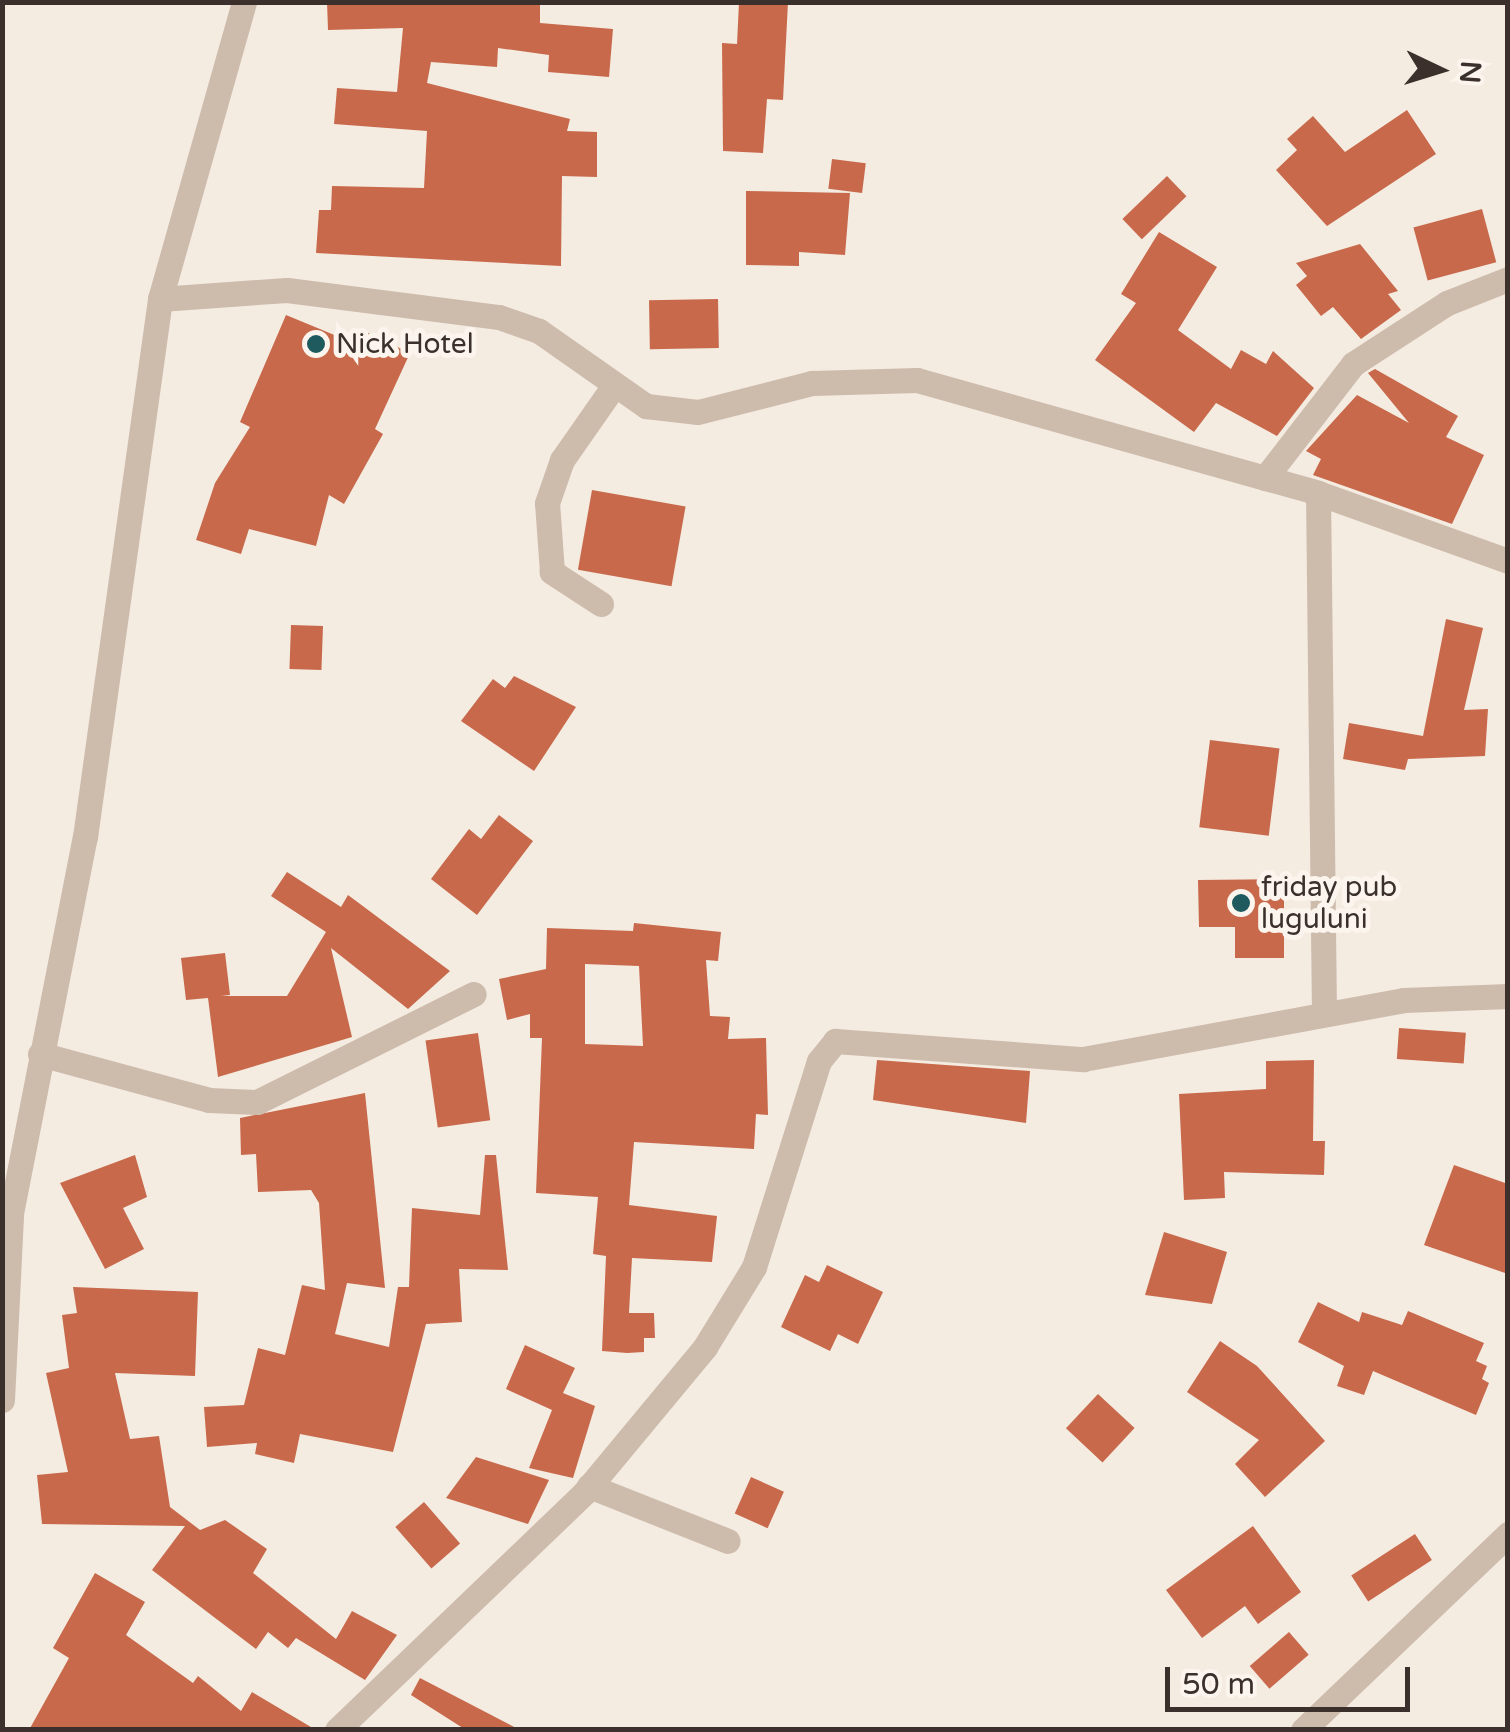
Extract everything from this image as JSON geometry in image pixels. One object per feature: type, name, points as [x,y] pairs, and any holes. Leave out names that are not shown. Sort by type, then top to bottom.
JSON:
[{"type":"street","points":[[2,1400],[11,1213],[128,578],[160,299],[244,2]]},
{"type":"street","points":[[1265,478],[1353,364],[1448,303],[1508,279]]},
{"type":"street","points":[[160,299],[288,290],[451,308],[538,330],[613,388],[646,406],[698,412],[858,377],[917,380],[1318,493],[1508,560]]},
{"type":"street","points":[[601,604],[552,572],[547,503],[562,460],[613,388]]},
{"type":"street","points":[[1318,493],[1324,1014]]},
{"type":"street","points":[[40,1054],[209,1100],[257,1102],[474,994]]},
{"type":"street","points":[[337,1730],[590,1486],[705,1347],[754,1268],[819,1061],[835,1042],[1083,1059],[1324,1014],[1508,996]]},
{"type":"street","points":[[590,1486],[728,1541]]},
{"type":"street","points":[[1303,1730],[1508,1534]]},
{"type":"building","points":[[327,2],[540,2],[540,23],[613,29],[609,77],[548,72],[549,55],[498,48],[497,67],[431,62],[427,83],[570,119],[567,131],[597,132],[597,177],[562,176],[561,266],[316,253],[319,210],[331,210],[332,186],[424,188],[427,131],[334,124],[337,88],[397,92],[403,28],[328,30]]},
{"type":"building","points":[[739,2],[788,2],[783,100],[767,99],[763,153],[723,151],[722,43],[737,44]]},
{"type":"building","points":[[1407,110],[1436,154],[1327,226],[1276,170],[1297,150],[1287,139],[1313,116],[1345,152]]},
{"type":"building","points":[[832,159],[866,163],[862,193],[828,189]]},
{"type":"building","points":[[1167,176],[1186,196],[1142,239],[1122,219]]},
{"type":"building","points":[[746,191],[850,193],[845,255],[799,252],[799,266],[746,265]]},
{"type":"building","points":[[1482,209],[1496,262],[1428,281],[1413,227]]},
{"type":"building","points":[[1159,232],[1217,267],[1178,330],[1231,369],[1241,350],[1266,364],[1273,351],[1314,388],[1277,436],[1216,403],[1194,432],[1095,360],[1136,303],[1121,294]]},
{"type":"building","points":[[1360,244],[1398,291],[1388,294],[1401,310],[1361,339],[1333,307],[1321,316],[1296,285],[1307,276],[1296,263]]},
{"type":"building","points":[[718,299],[719,348],[650,349],[649,300]]},
{"type":"building","points":[[286,315],[361,346],[368,333],[410,353],[375,429],[383,434],[344,504],[329,495],[316,546],[249,529],[241,554],[196,540],[215,483],[250,427],[240,422]]},
{"type":"building","points":[[1375,369],[1458,416],[1446,437],[1484,455],[1452,524],[1313,475],[1321,459],[1306,451],[1357,395],[1409,423],[1368,373]]},
{"type":"building","points":[[592,490],[686,506],[671,586],[578,570]]},
{"type":"building","points":[[1446,619],[1483,628],[1464,710],[1488,709],[1485,756],[1408,759],[1405,770],[1343,759],[1349,723],[1423,736]]},
{"type":"building","points":[[291,625],[323,626],[321,670],[289,669]]},
{"type":"building","points":[[514,676],[576,707],[534,771],[461,721],[493,679],[505,688]]},
{"type":"building","points":[[1210,740],[1279,749],[1269,836],[1199,827]]},
{"type":"building","points":[[499,815],[533,841],[477,915],[431,879],[469,829],[481,839]]},
{"type":"building","points":[[287,872],[341,907],[348,895],[450,971],[408,1009],[331,948],[352,1037],[218,1077],[208,998],[186,1000],[181,958],[225,953],[230,995],[221,996],[287,996],[326,932],[271,896]]},
{"type":"building","name":"friday pub luguluni","points":[[1284,879],[1284,958],[1235,958],[1235,927],[1199,927],[1198,880]]},
{"type":"building","points":[[634,923],[721,932],[718,961],[706,960],[710,1016],[730,1017],[728,1039],[766,1038],[768,1115],[756,1114],[754,1149],[634,1142],[629,1205],[717,1216],[712,1262],[632,1258],[629,1313],[654,1313],[655,1338],[644,1338],[644,1352],[627,1353],[602,1351],[606,1256],[593,1254],[598,1197],[536,1193],[542,1038],[530,1038],[530,1014],[507,1020],[499,979],[546,969],[547,928],[633,931]],"holes":[[[585,964],[639,966],[643,1046],[585,1044]]]},
{"type":"building","points":[[1399,1028],[1466,1033],[1464,1064],[1397,1059]]},
{"type":"building","points":[[478,1033],[490,1120],[438,1128],[426,1040]]},
{"type":"building","points":[[877,1060],[1030,1071],[1026,1123],[873,1100]]},
{"type":"building","points":[[1314,1060],[1313,1141],[1325,1141],[1324,1175],[1224,1172],[1225,1198],[1184,1200],[1179,1094],[1266,1089],[1266,1061]]},
{"type":"building","points":[[365,1093],[385,1288],[347,1283],[335,1334],[389,1347],[398,1287],[409,1287],[412,1208],[480,1215],[485,1155],[496,1155],[508,1270],[459,1269],[462,1322],[426,1324],[393,1452],[300,1434],[294,1463],[255,1454],[257,1443],[207,1447],[204,1407],[244,1405],[258,1348],[285,1355],[302,1285],[325,1290],[319,1203],[311,1190],[258,1192],[256,1154],[241,1155],[240,1118]]},
{"type":"building","points":[[135,1155],[147,1197],[123,1208],[144,1249],[105,1269],[60,1183]]},
{"type":"building","points":[[1454,1165],[1508,1184],[1508,1274],[1424,1245]]},
{"type":"building","points":[[1164,1232],[1227,1252],[1212,1304],[1145,1295]]},
{"type":"building","points":[[827,1265],[883,1292],[858,1344],[838,1334],[830,1351],[781,1327],[805,1275],[819,1282]]},
{"type":"building","points":[[73,1287],[198,1292],[195,1376],[115,1373],[130,1439],[159,1436],[170,1507],[200,1530],[225,1520],[267,1549],[253,1573],[336,1639],[352,1611],[397,1635],[365,1680],[296,1638],[288,1648],[268,1632],[256,1649],[152,1570],[185,1526],[42,1524],[37,1475],[68,1472],[46,1373],[69,1368],[62,1315],[77,1313]]},
{"type":"building","points":[[1318,1302],[1359,1322],[1362,1312],[1402,1325],[1408,1311],[1484,1343],[1476,1361],[1487,1366],[1482,1379],[1489,1383],[1476,1415],[1373,1371],[1364,1395],[1337,1386],[1344,1366],[1298,1342]]},
{"type":"building","points":[[1220,1341],[1257,1366],[1325,1441],[1265,1497],[1235,1464],[1259,1440],[1187,1392]]},
{"type":"building","points":[[525,1345],[575,1368],[563,1393],[595,1406],[573,1478],[529,1468],[552,1410],[506,1389]]},
{"type":"building","points":[[1098,1394],[1135,1428],[1103,1462],[1066,1428]]},
{"type":"building","points":[[476,1457],[549,1480],[528,1524],[446,1498]]},
{"type":"building","points":[[751,1477],[784,1492],[768,1528],[735,1514]]},
{"type":"building","points":[[424,1502],[460,1544],[431,1568],[395,1527]]},
{"type":"building","points":[[1253,1526],[1301,1592],[1258,1624],[1245,1606],[1202,1638],[1166,1590]]},
{"type":"building","points":[[1415,1534],[1432,1560],[1368,1601],[1351,1575]]},
{"type":"building","points":[[95,1573],[145,1602],[126,1635],[193,1683],[198,1676],[241,1711],[252,1692],[316,1730],[29,1730],[69,1658],[53,1648]]},
{"type":"building","points":[[1289,1632],[1309,1655],[1269,1689],[1250,1666]]},
{"type":"building","points":[[420,1678],[520,1730],[466,1730],[411,1695]]},
{"type":"place","name":"Nick Hotel","points":[[316,344]]},
{"type":"place","name":"friday pub luguluni","points":[[1241,903]]}]
